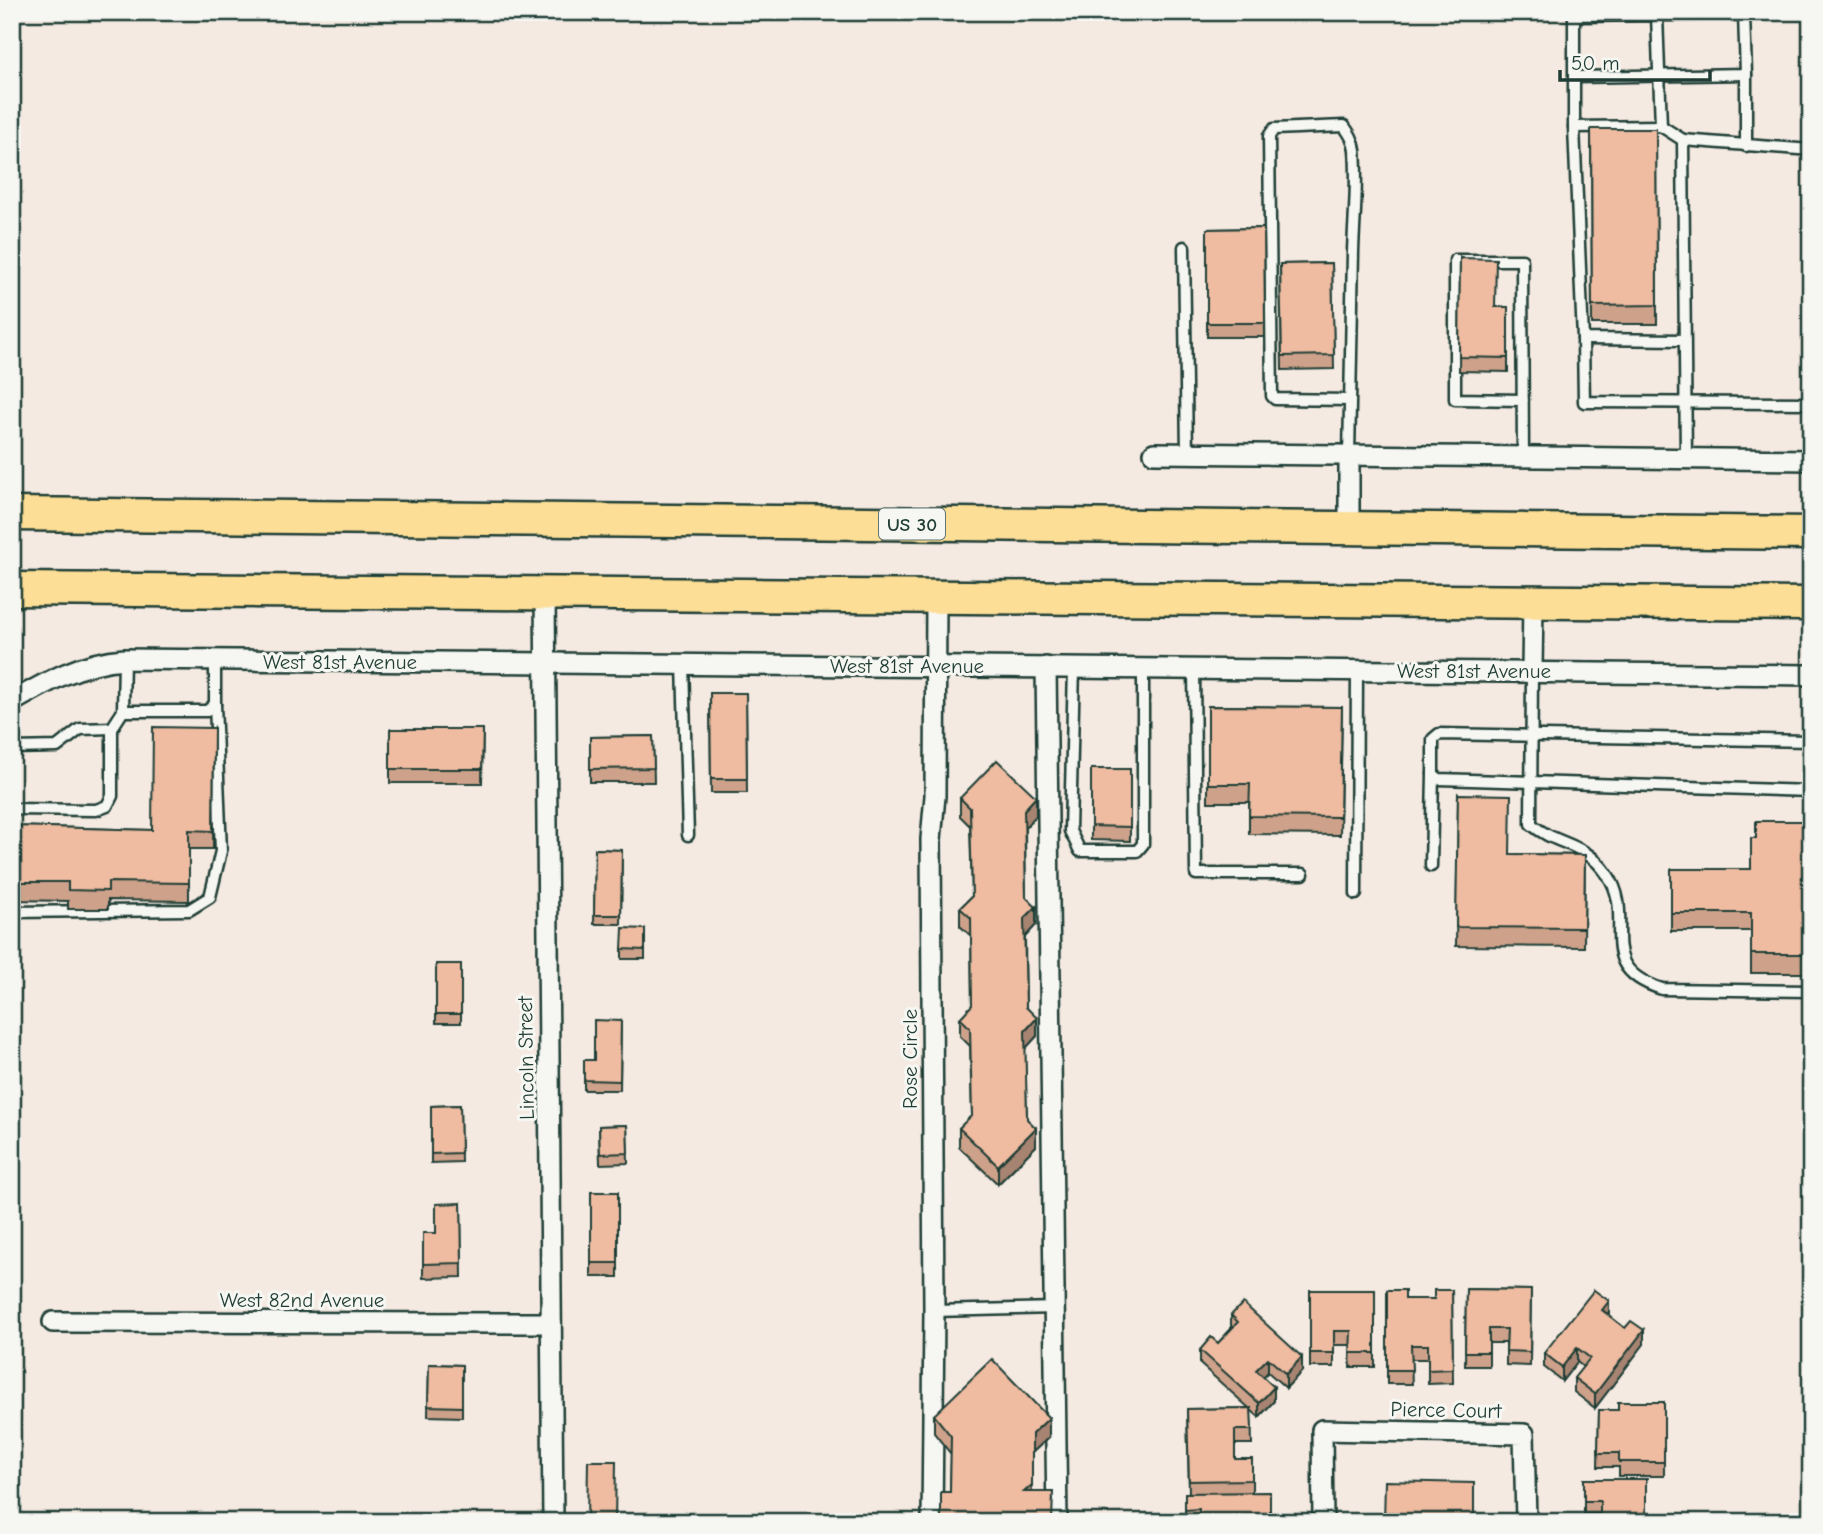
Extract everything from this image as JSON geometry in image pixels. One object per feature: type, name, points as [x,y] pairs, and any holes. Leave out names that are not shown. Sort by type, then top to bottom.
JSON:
[{"type":"main road","name":"US 30","points":[[12,514],[1811,533]]},
{"type":"main road","points":[[12,589],[1811,604]]},
{"type":"street","points":[[1154,453],[1811,460]]},
{"type":"street","points":[[1349,456],[1349,528]]},
{"type":"street","name":"Lincoln Street","points":[[545,593],[553,1522]]},
{"type":"street","name":"Rose Circle","points":[[932,1522],[934,1311],[931,839],[935,796],[936,597]]},
{"type":"street","points":[[1532,670],[1533,602]]},
{"type":"street","name":"West 81st Avenue","points":[[12,702],[69,671],[106,660],[124,659],[1532,670],[1811,675]]},
{"type":"street","points":[[1046,667],[1057,1522]]},
{"type":"street","name":"West 82nd Avenue","points":[[53,1322],[551,1323]]},
{"type":"street","name":"Pierce Court","points":[[1323,1522],[1322,1430],[1524,1434],[1526,1522]]},
{"type":"lane","points":[[1746,146],[1744,14],[1574,16],[1574,127],[1584,402],[1811,403]]},
{"type":"lane","points":[[1657,15],[1661,126]]},
{"type":"lane","points":[[1575,77],[1746,74]]},
{"type":"lane","points":[[1349,456],[1354,185],[1352,136],[1344,126],[1274,129],[1269,136],[1272,396],[1275,399],[1350,400]]},
{"type":"lane","points":[[1574,127],[1661,126],[1683,141],[1811,150]]},
{"type":"lane","points":[[1683,141],[1686,460]]},
{"type":"lane","points":[[1184,247],[1188,454]]},
{"type":"lane","points":[[1522,400],[1455,399],[1455,260],[1522,260],[1522,400],[1522,458]]},
{"type":"lane","points":[[1583,339],[1685,340]]},
{"type":"lane","points":[[12,809],[96,810],[107,806],[113,796],[112,728],[122,711],[124,659]]},
{"type":"lane","points":[[12,912],[189,910],[210,897],[221,851],[215,660]]},
{"type":"lane","points":[[683,664],[688,835]]},
{"type":"lane","points":[[1074,667],[1070,831],[1080,851],[1137,851],[1143,844],[1143,668]]},
{"type":"lane","points":[[1194,668],[1196,874],[1303,874]]},
{"type":"lane","points":[[1356,894],[1357,670]]},
{"type":"lane","points":[[1532,670],[1531,824],[1543,834],[1579,847],[1597,861],[1609,877],[1617,893],[1618,955],[1627,970],[1644,984],[1662,989],[1811,991]]},
{"type":"lane","points":[[122,711],[207,711],[215,704]]},
{"type":"lane","points":[[12,748],[57,747],[80,729],[112,728]]},
{"type":"lane","points":[[1432,866],[1433,739],[1439,734],[1811,741]]},
{"type":"lane","points":[[1433,774],[1439,779],[1811,791]]},
{"type":"lane","points":[[934,1311],[1054,1308]]},
{"type":"building","points":[[1591,129],[1656,129],[1657,305],[1592,306]]},
{"type":"building","points":[[1264,228],[1265,323],[1207,323],[1207,229]]},
{"type":"building","points":[[1460,258],[1496,259],[1495,307],[1508,307],[1508,358],[1459,357]]},
{"type":"building","points":[[1332,263],[1334,355],[1282,356],[1280,264]]},
{"type":"building","points":[[710,693],[746,693],[747,779],[711,779]]},
{"type":"building","points":[[1208,706],[1342,707],[1340,817],[1249,816],[1250,784],[1208,784]]},
{"type":"building","points":[[153,727],[214,728],[213,831],[189,830],[189,883],[108,882],[108,891],[68,890],[68,882],[12,882],[12,826],[152,830]]},
{"type":"building","points":[[390,729],[483,729],[482,769],[390,769]]},
{"type":"building","points":[[653,736],[654,768],[590,769],[590,737]]},
{"type":"building","points":[[997,760],[1036,797],[1024,810],[1026,897],[1036,907],[1024,919],[1026,1007],[1037,1018],[1025,1031],[1027,1119],[1036,1128],[998,1166],[959,1128],[972,1115],[970,1028],[960,1018],[972,1005],[971,918],[960,908],[972,896],[970,808],[960,798]]},
{"type":"building","points":[[1091,769],[1130,769],[1130,827],[1091,826]]},
{"type":"building","points":[[1458,794],[1511,795],[1510,854],[1585,855],[1584,928],[1456,927]]},
{"type":"building","points":[[1756,821],[1811,821],[1811,954],[1751,954],[1751,913],[1671,913],[1671,869],[1751,869],[1751,838],[1756,838]]},
{"type":"building","points":[[595,849],[622,850],[621,915],[594,915]]},
{"type":"building","points":[[623,928],[645,929],[645,950],[622,949]]},
{"type":"building","points":[[436,964],[461,964],[461,1014],[436,1014]]},
{"type":"building","points":[[594,1020],[621,1021],[620,1081],[584,1080],[584,1060],[594,1060]]},
{"type":"building","points":[[460,1105],[461,1153],[431,1154],[431,1106]]},
{"type":"building","points":[[627,1125],[628,1153],[600,1154],[599,1126]]},
{"type":"building","points":[[591,1192],[618,1192],[618,1263],[591,1263]]},
{"type":"building","points":[[461,1203],[462,1263],[423,1264],[423,1233],[436,1233],[436,1204]]},
{"type":"building","points":[[1466,1289],[1531,1290],[1530,1352],[1506,1351],[1507,1329],[1489,1329],[1489,1352],[1465,1352]]},
{"type":"building","points":[[1310,1290],[1375,1290],[1375,1353],[1350,1353],[1351,1331],[1334,1331],[1334,1353],[1310,1353]]},
{"type":"building","points":[[1387,1290],[1405,1290],[1405,1299],[1434,1299],[1434,1290],[1452,1290],[1453,1369],[1428,1370],[1428,1345],[1411,1345],[1412,1370],[1387,1370]]},
{"type":"building","points":[[1594,1290],[1609,1301],[1602,1310],[1625,1328],[1631,1321],[1644,1330],[1595,1394],[1574,1378],[1590,1358],[1577,1348],[1562,1367],[1544,1353]]},
{"type":"building","points":[[1243,1303],[1302,1357],[1286,1374],[1268,1358],[1256,1370],[1274,1387],[1259,1403],[1200,1350],[1211,1337],[1218,1343],[1238,1322],[1231,1315]]},
{"type":"building","points":[[992,1359],[1049,1418],[1032,1434],[1032,1485],[1024,1492],[1053,1492],[1052,1522],[941,1522],[941,1492],[950,1492],[951,1436],[934,1415]]},
{"type":"building","points":[[429,1364],[462,1365],[462,1407],[428,1406]]},
{"type":"building","points":[[1618,1402],[1664,1402],[1664,1462],[1619,1462],[1619,1453],[1598,1453],[1599,1410],[1618,1410]]},
{"type":"building","points":[[1251,1408],[1252,1430],[1235,1430],[1235,1459],[1252,1459],[1252,1480],[1189,1481],[1187,1409]]},
{"type":"building","points":[[588,1461],[616,1461],[615,1522],[587,1522]]},
{"type":"building","points":[[1584,1479],[1646,1479],[1646,1522],[1600,1522],[1600,1501],[1584,1501]]},
{"type":"building","points":[[1385,1481],[1474,1483],[1474,1522],[1384,1522]]},
{"type":"building","points":[[1270,1492],[1270,1515],[1245,1515],[1245,1522],[1199,1522],[1199,1509],[1185,1510],[1185,1493]]}]
